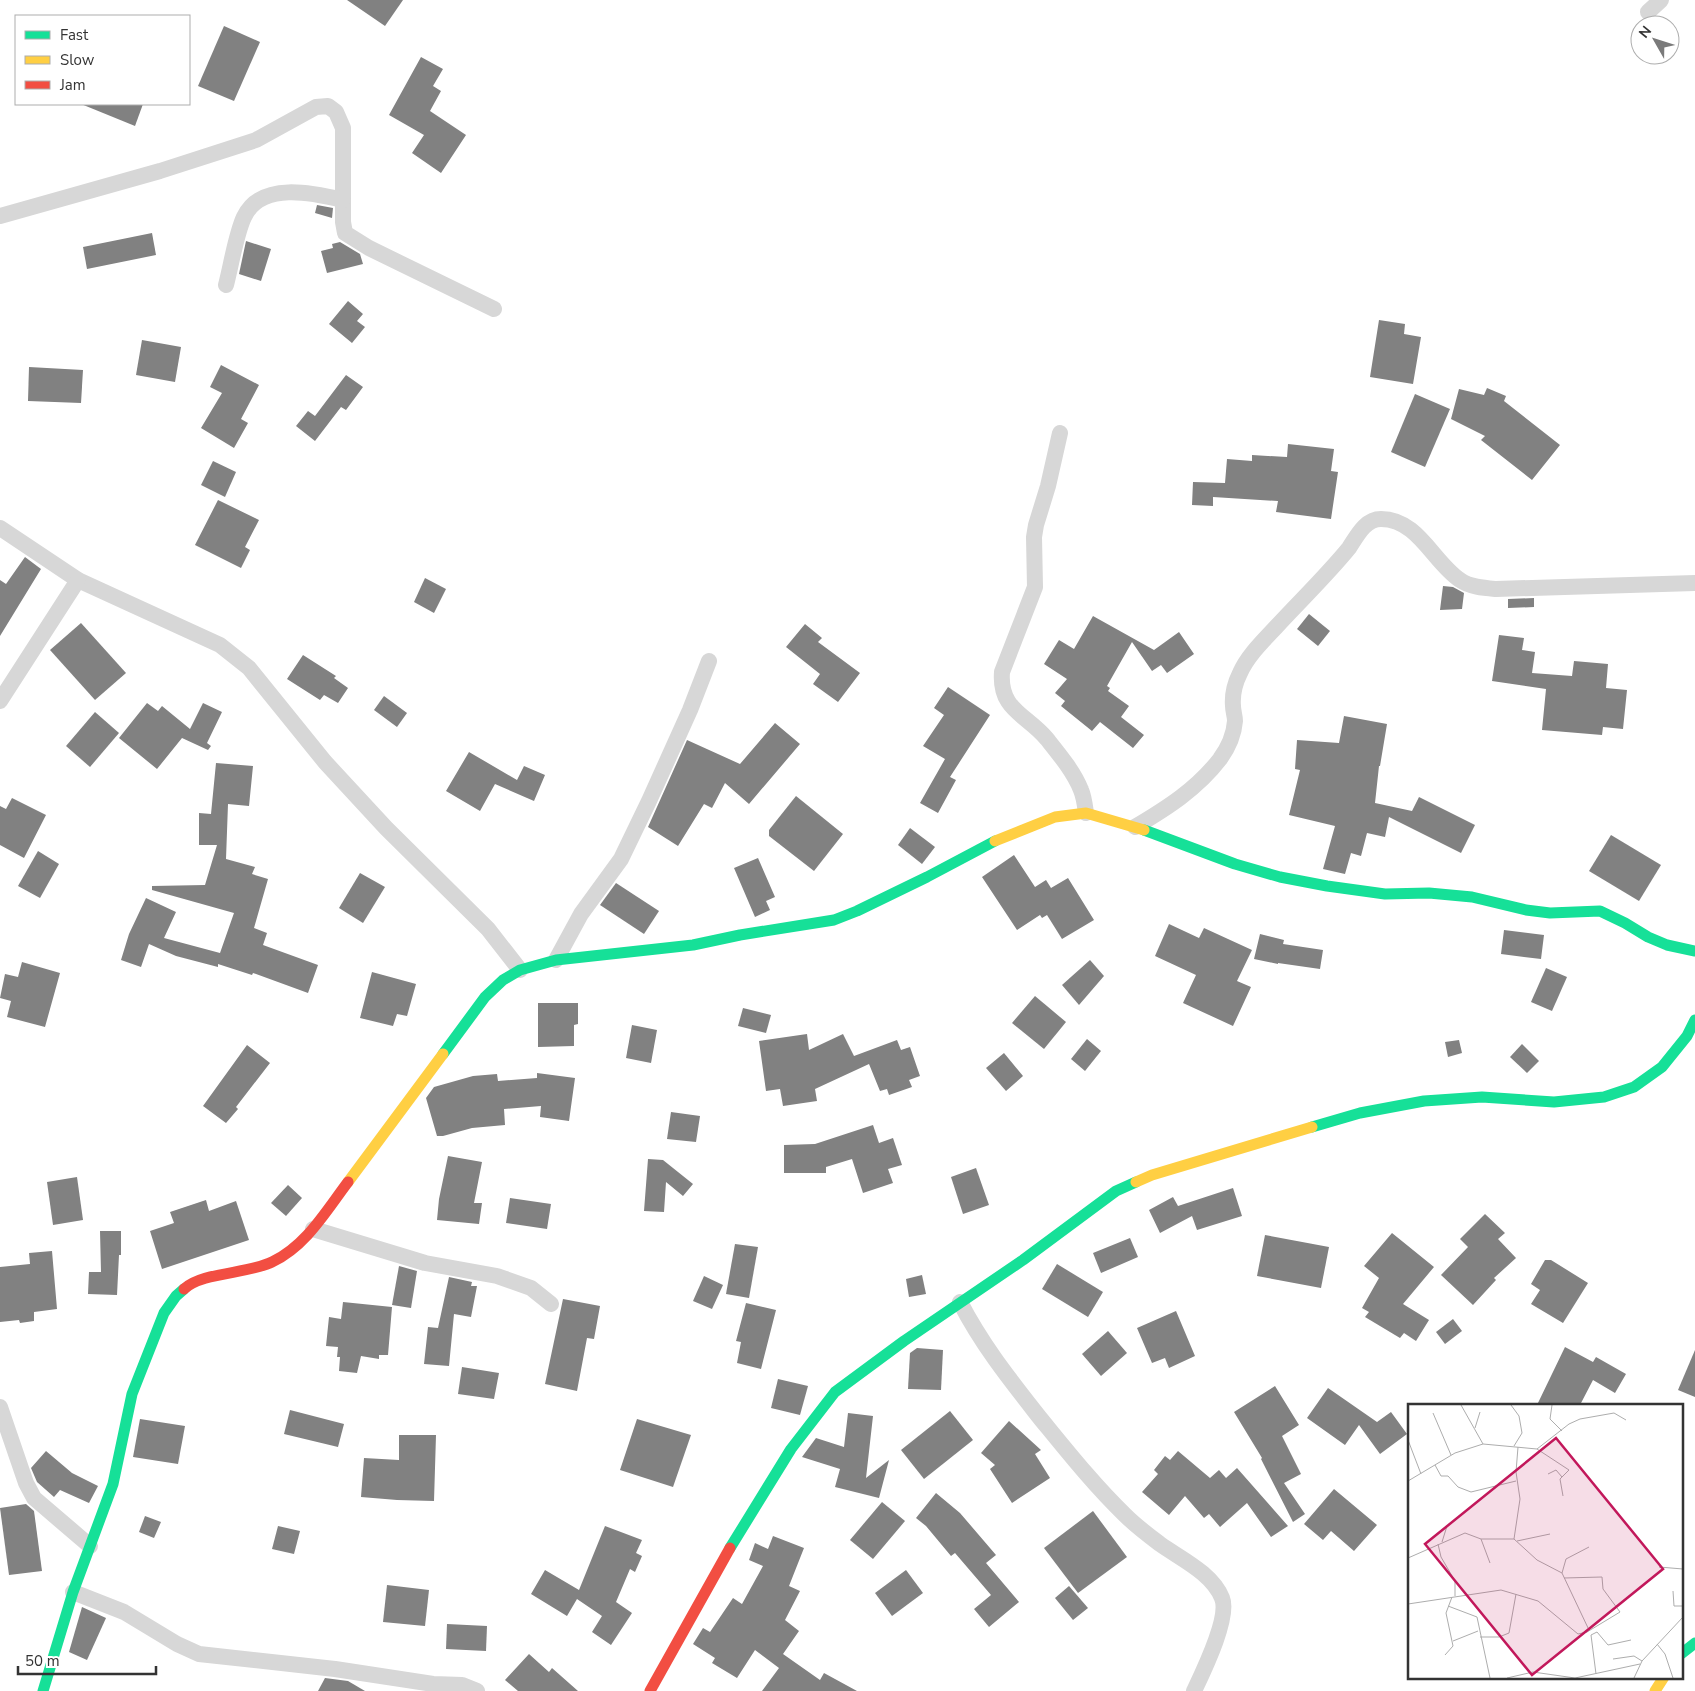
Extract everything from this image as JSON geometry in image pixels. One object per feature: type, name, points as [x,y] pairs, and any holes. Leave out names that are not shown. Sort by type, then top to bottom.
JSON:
[{"type":"street","points":[[1648,12],[1661,0]]},
{"type":"street","points":[[0,216],[160,171],[256,140],[316,107],[328,106],[336,112],[343,128],[343,222],[345,233],[350,238],[494,309]]},
{"type":"street","points":[[226,285],[244,217],[251,206],[262,198],[292,191],[315,193],[343,200]]},
{"type":"street","points":[[1060,433],[1048,486],[1036,525],[1034,538],[1035,587],[1002,672],[1001,685],[1004,696],[1010,705],[1045,737],[1070,770],[1081,790],[1086,813]]},
{"type":"street","points":[[1135,827],[1173,804],[1195,786],[1220,759],[1230,744],[1235,720],[1234,688],[1253,652],[1330,570],[1365,525],[1374,520],[1383,519],[1402,525],[1425,543],[1460,580],[1471,586],[1496,588],[1695,583]]},
{"type":"street","points":[[0,528],[78,580],[220,645],[249,668],[325,762],[386,828],[488,929],[520,970]]},
{"type":"street","points":[[0,701],[78,580]]},
{"type":"street","points":[[556,960],[581,914],[621,859],[690,710],[709,660]]},
{"type":"street","points":[[42,1691],[73,1592],[113,1484],[132,1394],[164,1314],[176,1296],[187,1286],[208,1278],[271,1263],[291,1251],[314,1229],[485,997],[503,980],[520,970],[556,960],[693,945],[740,935],[834,920],[857,911],[1006,837],[1055,817],[1086,813],[1135,827],[1235,864],[1280,877],[1384,894],[1429,894],[1472,897],[1526,910],[1550,913],[1600,911],[1667,945],[1695,951]]},
{"type":"street","points":[[650,1691],[733,1543],[791,1449],[835,1392],[904,1341],[1023,1260],[1116,1191],[1152,1175],[1360,1113],[1424,1101],[1482,1097],[1554,1102],[1604,1097],[1634,1087],[1662,1067],[1687,1036],[1695,1020]]},
{"type":"street","points":[[314,1229],[425,1263],[497,1276],[531,1288],[552,1304]]},
{"type":"street","points":[[960,1302],[983,1343],[1075,1461],[1125,1516],[1158,1543],[1203,1574],[1217,1587],[1223,1600],[1224,1611],[1206,1666],[1194,1691]]},
{"type":"street","points":[[0,1407],[26,1483],[34,1498],[90,1546]]},
{"type":"street","points":[[73,1592],[124,1612],[176,1644],[199,1654],[335,1669],[432,1684],[462,1685],[477,1691]]},
{"type":"street","points":[[1682,1653],[1695,1643]]},
{"type":"street","points":[[1655,1691],[1663,1678]]},
{"type":"building","points":[[347,0],[403,0],[385,26]]},
{"type":"building","points":[[224,26],[260,42],[234,101],[198,86]]},
{"type":"building","points":[[421,57],[443,69],[433,86],[441,91],[430,111],[466,135],[441,173],[412,153],[424,135],[389,115]]},
{"type":"building","points":[[83,105],[143,105],[135,126]]},
{"type":"building","points":[[317,205],[333,208],[332,218],[315,213]]},
{"type":"building","points":[[152,233],[156,255],[87,269],[83,247]]},
{"type":"building","points":[[246,241],[271,249],[261,281],[239,274]]},
{"type":"building","points":[[340,242],[360,254],[363,264],[327,273],[321,251],[333,248],[332,244]]},
{"type":"building","points":[[348,301],[363,314],[357,321],[365,327],[352,343],[329,324]]},
{"type":"building","points":[[1379,320],[1405,324],[1404,334],[1421,337],[1413,384],[1370,377]]},
{"type":"building","points":[[142,340],[181,347],[175,382],[136,375]]},
{"type":"building","points":[[221,365],[259,385],[241,419],[248,423],[234,448],[201,428],[222,393],[210,387]]},
{"type":"building","points":[[29,367],[83,370],[81,403],[28,401]]},
{"type":"building","points":[[346,375],[363,387],[346,410],[341,407],[315,441],[296,426],[308,411],[315,416]]},
{"type":"building","points":[[1487,388],[1506,396],[1504,401],[1560,445],[1532,480],[1481,440],[1485,436],[1451,419],[1459,389],[1484,395]]},
{"type":"building","points":[[1415,394],[1450,409],[1425,467],[1391,452]]},
{"type":"building","points":[[1288,444],[1334,449],[1331,471],[1338,472],[1331,519],[1276,512],[1278,501],[1213,497],[1213,506],[1192,505],[1193,482],[1225,483],[1227,459],[1252,461],[1252,455],[1287,457]]},
{"type":"building","points":[[213,461],[236,472],[225,497],[201,485]]},
{"type":"building","points":[[218,500],[259,520],[245,547],[250,550],[241,568],[195,545]]},
{"type":"building","points":[[25,557],[41,569],[0,636],[0,580],[6,584]]},
{"type":"building","points":[[425,578],[446,589],[434,613],[414,602]]},
{"type":"building","points":[[1443,586],[1453,587],[1464,593],[1462,609],[1440,610]]},
{"type":"building","points":[[1534,598],[1534,607],[1508,608],[1508,599]]},
{"type":"building","points":[[1309,614],[1330,631],[1318,646],[1297,629]]},
{"type":"building","points":[[1093,616],[1154,650],[1179,632],[1194,654],[1167,673],[1161,665],[1152,671],[1132,642],[1107,686],[1110,688],[1108,691],[1129,706],[1121,717],[1144,735],[1133,748],[1100,722],[1092,731],[1061,706],[1065,701],[1055,693],[1067,679],[1044,664],[1059,640],[1074,649]]},
{"type":"building","points":[[81,623],[126,673],[95,700],[50,650]]},
{"type":"building","points":[[805,624],[822,638],[818,642],[860,673],[838,702],[813,684],[820,674],[786,647]]},
{"type":"building","points":[[1499,635],[1524,638],[1522,650],[1535,652],[1532,673],[1572,676],[1574,661],[1608,664],[1606,688],[1627,690],[1623,729],[1603,727],[1602,735],[1542,730],[1546,689],[1492,681]]},
{"type":"building","points":[[303,655],[336,676],[334,678],[348,688],[338,703],[324,695],[320,700],[287,679]]},
{"type":"building","points":[[948,687],[990,715],[950,777],[956,780],[938,813],[920,803],[945,759],[923,746],[944,715],[934,708]]},
{"type":"building","points":[[384,696],[407,713],[397,727],[374,710]]},
{"type":"building","points":[[147,703],[158,711],[162,706],[190,729],[203,703],[222,712],[207,743],[211,746],[208,750],[182,738],[157,769],[119,738]]},
{"type":"building","points":[[95,712],[119,733],[90,767],[66,746]]},
{"type":"building","points":[[1344,716],[1387,724],[1379,766],[1375,803],[1412,811],[1419,797],[1475,825],[1461,853],[1389,817],[1385,837],[1367,833],[1361,856],[1351,853],[1345,874],[1323,869],[1335,826],[1289,815],[1300,770],[1295,769],[1297,740],[1339,743]]},
{"type":"building","points":[[775,723],[800,744],[749,804],[725,783],[712,808],[704,804],[678,846],[648,827],[687,740],[740,764]]},
{"type":"building","points":[[469,752],[517,780],[524,766],[545,775],[534,801],[495,784],[480,811],[446,791]]},
{"type":"building","points":[[216,763],[253,766],[249,806],[228,804],[226,859],[255,867],[252,874],[268,879],[254,928],[267,933],[263,945],[318,965],[308,993],[253,973],[252,975],[218,964],[218,967],[176,956],[149,944],[141,967],[121,960],[129,934],[146,898],[176,912],[164,938],[220,953],[234,913],[152,890],[152,886],[205,885],[217,845],[199,845],[199,813],[211,814]]},
{"type":"building","points":[[796,796],[843,834],[814,871],[769,836],[769,830]]},
{"type":"building","points":[[12,798],[46,815],[24,858],[0,845],[0,806],[6,809]]},
{"type":"building","points":[[910,828],[935,847],[922,864],[898,845]]},
{"type":"building","points":[[1611,835],[1661,865],[1639,901],[1589,871]]},
{"type":"building","points":[[38,851],[59,864],[40,898],[18,886]]},
{"type":"building","points":[[1014,855],[1035,887],[1046,880],[1051,888],[1068,878],[1094,920],[1062,939],[1047,915],[1042,918],[1040,915],[1017,930],[982,877]]},
{"type":"building","points":[[758,858],[775,897],[766,901],[770,910],[755,917],[734,868]]},
{"type":"building","points":[[360,873],[385,887],[363,923],[339,908]]},
{"type":"building","points":[[616,883],[659,911],[644,934],[600,905]]},
{"type":"building","points":[[1169,924],[1199,938],[1204,928],[1252,950],[1237,981],[1251,987],[1233,1026],[1183,1003],[1196,975],[1155,956]]},
{"type":"building","points":[[1504,930],[1544,935],[1541,959],[1501,954]]},
{"type":"building","points":[[1260,934],[1284,940],[1283,944],[1323,950],[1320,969],[1254,959]]},
{"type":"building","points":[[1090,960],[1104,976],[1079,1005],[1062,985]]},
{"type":"building","points":[[22,962],[60,973],[45,1027],[7,1017],[11,1001],[0,998],[5,974],[18,977]]},
{"type":"building","points":[[1546,968],[1567,977],[1552,1011],[1531,1002]]},
{"type":"building","points":[[372,972],[416,984],[407,1016],[397,1014],[393,1026],[360,1018]]},
{"type":"building","points":[[1035,996],[1066,1022],[1044,1049],[1012,1023]]},
{"type":"building","points":[[538,1003],[578,1003],[578,1024],[574,1025],[574,1046],[538,1047]]},
{"type":"building","points":[[743,1008],[771,1015],[766,1033],[738,1026]]},
{"type":"building","points":[[632,1025],[657,1030],[651,1063],[626,1058]]},
{"type":"building","points":[[807,1034],[809,1050],[843,1034],[854,1056],[897,1040],[901,1050],[910,1047],[920,1076],[909,1080],[912,1087],[889,1095],[887,1089],[880,1091],[869,1064],[815,1089],[817,1101],[783,1106],[780,1089],[766,1091],[759,1041]]},
{"type":"building","points":[[1087,1039],[1101,1051],[1085,1071],[1071,1059]]},
{"type":"building","points":[[1459,1040],[1462,1053],[1448,1057],[1445,1042]]},
{"type":"building","points":[[1522,1044],[1539,1061],[1527,1073],[1510,1057]]},
{"type":"building","points":[[247,1045],[270,1063],[226,1123],[203,1106]]},
{"type":"building","points":[[1004,1053],[1023,1076],[1006,1091],[986,1068]]},
{"type":"building","points":[[537,1073],[575,1078],[569,1121],[540,1117],[541,1106],[504,1109],[505,1125],[472,1128],[437,1136],[426,1098],[434,1087],[473,1076],[497,1074],[498,1081],[537,1078]]},
{"type":"building","points":[[671,1112],[700,1116],[696,1142],[667,1139]]},
{"type":"building","points":[[873,1125],[879,1143],[893,1138],[902,1165],[888,1169],[893,1183],[863,1193],[852,1159],[826,1167],[826,1173],[784,1173],[784,1145],[815,1144]]},
{"type":"building","points":[[448,1156],[482,1162],[474,1203],[482,1203],[479,1224],[437,1220],[439,1199]]},
{"type":"building","points":[[648,1159],[663,1160],[693,1184],[683,1196],[666,1182],[664,1212],[644,1211]]},
{"type":"building","points":[[976,1168],[989,1205],[963,1214],[951,1177]]},
{"type":"building","points":[[77,1177],[83,1220],[53,1225],[47,1182]]},
{"type":"building","points":[[288,1185],[302,1198],[286,1216],[271,1203]]},
{"type":"building","points":[[1233,1188],[1242,1216],[1197,1230],[1192,1216],[1160,1233],[1149,1210],[1173,1197],[1178,1206]]},
{"type":"building","points":[[510,1198],[551,1204],[547,1229],[506,1223]]},
{"type":"building","points":[[206,1200],[209,1211],[236,1201],[249,1240],[162,1269],[150,1231],[174,1223],[170,1212]]},
{"type":"building","points":[[1485,1214],[1505,1233],[1498,1239],[1516,1258],[1494,1278],[1496,1280],[1473,1305],[1441,1275],[1468,1247],[1460,1239]]},
{"type":"building","points":[[100,1231],[121,1231],[117,1295],[88,1294],[89,1272],[101,1272]]},
{"type":"building","points":[[1392,1233],[1434,1267],[1403,1304],[1429,1320],[1416,1341],[1404,1333],[1400,1338],[1365,1317],[1369,1312],[1362,1308],[1379,1278],[1364,1266]]},
{"type":"building","points":[[1265,1235],[1329,1247],[1321,1288],[1257,1276]]},
{"type":"building","points":[[1130,1238],[1138,1257],[1101,1273],[1093,1253]]},
{"type":"building","points":[[735,1244],[758,1247],[749,1298],[726,1294]]},
{"type":"building","points":[[52,1251],[57,1309],[34,1312],[34,1321],[20,1323],[19,1320],[0,1322],[0,1267],[30,1264],[29,1253]]},
{"type":"building","points":[[1545,1260],[1551,1260],[1588,1283],[1563,1323],[1531,1304],[1540,1290],[1531,1284]]},
{"type":"building","points":[[1057,1264],[1103,1292],[1088,1317],[1042,1289]]},
{"type":"building","points":[[399,1266],[417,1271],[411,1308],[392,1305]]},
{"type":"building","points":[[922,1275],[926,1294],[909,1297],[906,1279]]},
{"type":"building","points":[[704,1276],[723,1285],[712,1309],[693,1301]]},
{"type":"building","points":[[449,1277],[472,1282],[471,1286],[477,1286],[471,1317],[454,1314],[449,1366],[424,1364],[428,1327],[438,1328]]},
{"type":"building","points":[[563,1299],[600,1306],[594,1339],[587,1338],[577,1391],[545,1384]]},
{"type":"building","points":[[343,1302],[392,1307],[388,1355],[379,1355],[379,1359],[361,1356],[357,1373],[339,1371],[340,1357],[337,1357],[338,1347],[326,1346],[329,1317],[341,1319]]},
{"type":"building","points":[[746,1303],[776,1310],[761,1369],[737,1363],[741,1342],[736,1341]]},
{"type":"building","points":[[1176,1311],[1195,1356],[1169,1368],[1165,1358],[1152,1363],[1137,1328]]},
{"type":"building","points":[[1453,1319],[1462,1331],[1445,1344],[1436,1332]]},
{"type":"building","points":[[1108,1331],[1127,1353],[1101,1376],[1082,1354]]},
{"type":"building","points":[[1565,1347],[1593,1362],[1596,1357],[1626,1374],[1615,1393],[1593,1380],[1581,1404],[1537,1404]]},
{"type":"building","points":[[917,1348],[943,1350],[941,1390],[908,1389],[910,1353]]},
{"type":"building","points":[[1695,1350],[1695,1397],[1678,1390]]},
{"type":"building","points":[[462,1367],[499,1373],[494,1399],[458,1394]]},
{"type":"building","points":[[778,1379],[808,1386],[800,1415],[771,1408]]},
{"type":"building","points":[[1275,1386],[1299,1425],[1282,1436],[1301,1474],[1284,1483],[1305,1514],[1293,1522],[1262,1458],[1234,1412]]},
{"type":"building","points":[[1328,1388],[1377,1422],[1391,1412],[1407,1434],[1380,1454],[1359,1425],[1345,1445],[1307,1418]]},
{"type":"building","points":[[290,1410],[344,1424],[338,1447],[284,1434]]},
{"type":"building","points":[[950,1411],[973,1440],[924,1479],[901,1450]]},
{"type":"building","points":[[848,1413],[873,1416],[866,1478],[889,1460],[879,1498],[835,1487],[840,1469],[802,1457],[816,1438],[844,1447]]},
{"type":"building","points":[[140,1419],[185,1426],[178,1464],[133,1457]]},
{"type":"building","points":[[637,1419],[691,1435],[673,1487],[620,1470]]},
{"type":"building","points":[[1009,1421],[1041,1450],[1035,1454],[1050,1478],[1012,1503],[990,1469],[995,1465],[981,1453]]},
{"type":"building","points":[[399,1435],[436,1435],[434,1501],[361,1497],[364,1458],[399,1460]]},
{"type":"building","points":[[46,1451],[72,1473],[98,1486],[89,1503],[60,1490],[54,1497],[37,1482],[31,1468]]},
{"type":"building","points":[[1178,1451],[1210,1478],[1219,1470],[1226,1478],[1237,1468],[1288,1526],[1271,1537],[1247,1503],[1220,1527],[1209,1514],[1204,1518],[1185,1496],[1169,1515],[1142,1492],[1158,1474],[1154,1470],[1165,1456],[1170,1460]]},
{"type":"building","points":[[1334,1489],[1377,1525],[1354,1551],[1331,1531],[1323,1540],[1304,1524]]},
{"type":"building","points":[[936,1493],[960,1513],[996,1555],[986,1563],[1019,1602],[989,1627],[974,1609],[991,1595],[955,1553],[951,1556],[926,1526],[916,1518]]},
{"type":"building","points":[[882,1502],[905,1521],[873,1559],[850,1540]]},
{"type":"building","points":[[26,1504],[34,1511],[42,1571],[9,1575],[0,1508]]},
{"type":"building","points":[[1093,1511],[1127,1557],[1078,1593],[1044,1548]]},
{"type":"building","points":[[145,1516],[161,1522],[154,1538],[139,1532]]},
{"type":"building","points":[[278,1526],[300,1531],[294,1554],[272,1549]]},
{"type":"building","points":[[605,1526],[642,1540],[636,1553],[642,1556],[635,1572],[630,1569],[616,1602],[632,1613],[611,1645],[592,1632],[602,1616],[577,1599],[567,1616],[531,1594],[545,1570],[579,1590]]},
{"type":"building","points":[[773,1536],[804,1548],[789,1586],[800,1591],[785,1620],[799,1631],[783,1654],[820,1680],[824,1673],[857,1691],[762,1691],[779,1668],[755,1650],[737,1678],[712,1663],[715,1658],[693,1644],[703,1628],[710,1632],[733,1598],[742,1604],[763,1566],[749,1560],[755,1543],[768,1549]]},
{"type":"building","points":[[906,1570],[923,1593],[892,1616],[875,1593]]},
{"type":"building","points":[[387,1585],[429,1590],[425,1626],[383,1622]]},
{"type":"building","points":[[1069,1586],[1088,1608],[1073,1620],[1055,1598]]},
{"type":"building","points":[[82,1607],[106,1618],[87,1660],[69,1652]]},
{"type":"building","points":[[447,1624],[487,1626],[486,1651],[446,1649]]},
{"type":"building","points":[[529,1654],[549,1672],[552,1668],[578,1691],[518,1691],[505,1680]]},
{"type":"building","points":[[325,1678],[348,1681],[365,1691],[318,1691]]},
{"type":"traffic: fast","points":[[1144,830],[1235,864],[1280,877],[1327,886],[1385,894],[1429,893],[1472,897],[1526,910],[1550,913],[1600,911],[1648,937],[1667,945],[1695,951]]},
{"type":"traffic: fast","points":[[443,1054],[485,997],[503,980],[520,970],[556,960],[693,945],[740,935],[834,920],[927,877],[995,841]]},
{"type":"traffic: fast","points":[[1312,1127],[1360,1113],[1424,1101],[1482,1097],[1554,1102],[1604,1097],[1634,1087],[1662,1067],[1687,1036],[1695,1020]]},
{"type":"traffic: fast","points":[[730,1548],[791,1449],[835,1392],[904,1341],[1023,1260],[1116,1191],[1136,1182]]},
{"type":"traffic: fast","points":[[43,1691],[73,1592],[113,1484],[132,1394],[164,1313],[176,1296],[184,1289]]},
{"type":"traffic: fast","points":[[1682,1653],[1695,1643]]},
{"type":"traffic: slow","points":[[995,841],[1055,817],[1086,813],[1144,830]]},
{"type":"traffic: slow","points":[[348,1182],[443,1054]]},
{"type":"traffic: slow","points":[[1136,1182],[1152,1175],[1312,1127]]},
{"type":"traffic: slow","points":[[1655,1691],[1663,1678]]},
{"type":"traffic: jam","points":[[184,1289],[202,1279],[262,1266],[284,1255],[295,1247],[314,1227],[348,1182]]},
{"type":"traffic: jam","points":[[650,1691],[730,1548]]}]
